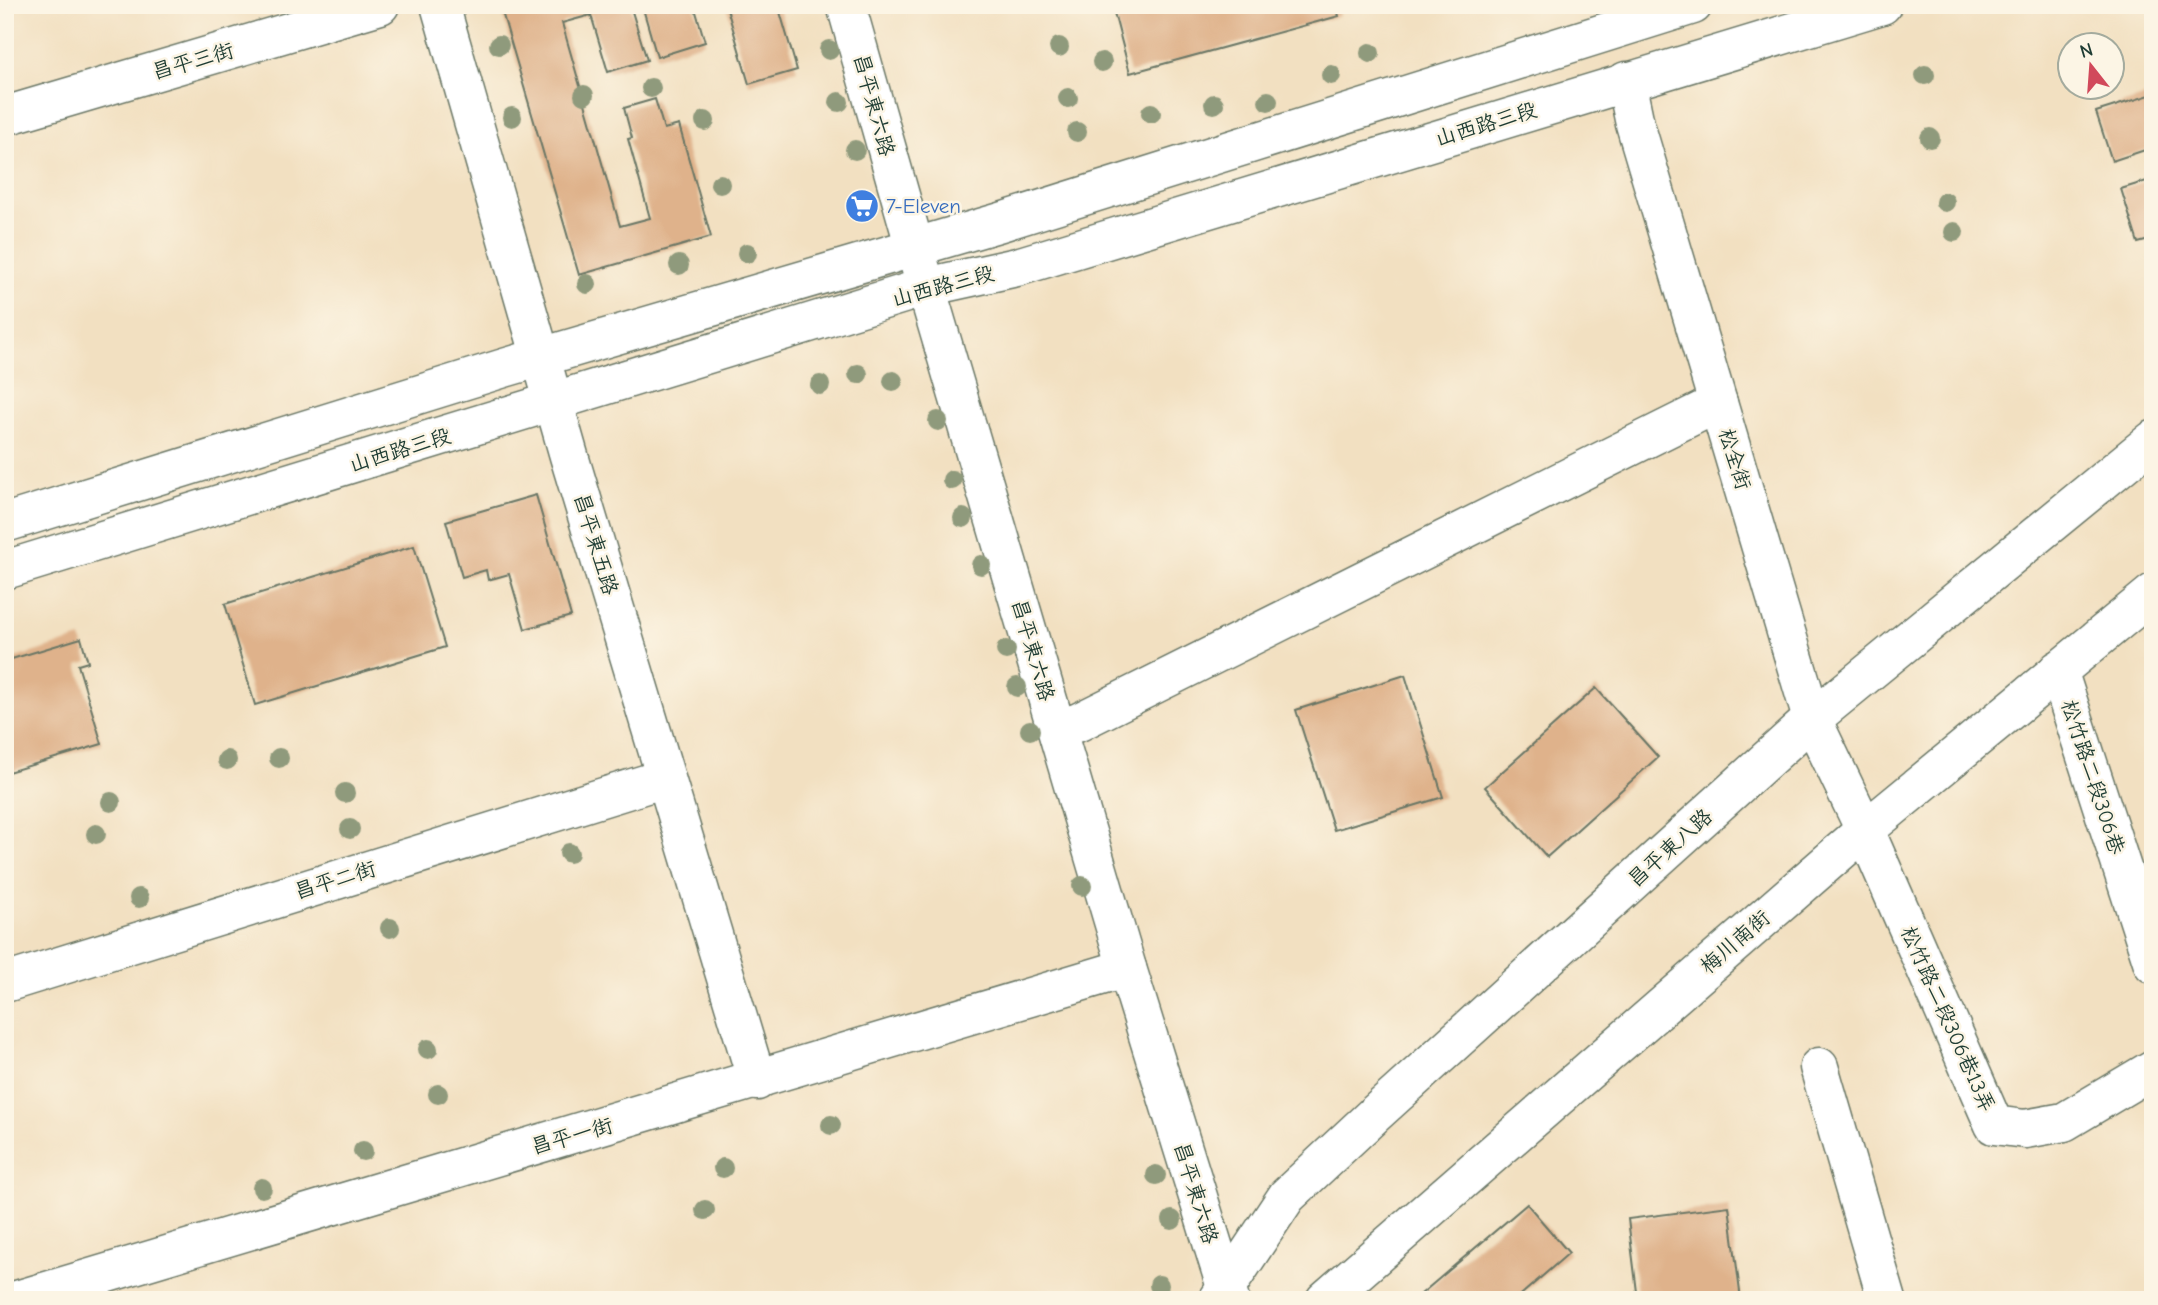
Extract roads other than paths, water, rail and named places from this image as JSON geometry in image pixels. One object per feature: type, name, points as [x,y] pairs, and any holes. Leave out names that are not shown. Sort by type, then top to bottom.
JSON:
[{"type":"street","name":"昌平三街","points":[[5,116],[380,5]]},
{"type":"street","name":"昌平東五路","points":[[440,5],[541,359],[757,1081]]},
{"type":"street","name":"昌平東六路","points":[[846,5],[914,246],[1127,968],[1219,1298]]},
{"type":"street","points":[[5,523],[914,246],[1014,218],[1602,18],[1693,5]]},
{"type":"street","name":"山西路三段","points":[[5,570],[926,287],[1017,267],[1882,5]]},
{"type":"street","name":"松全街","points":[[1626,81],[1635,124],[1812,719],[1865,830]]},
{"type":"street","points":[[1057,729],[1089,718],[1718,403]]},
{"type":"street","name":"昌平東八路","points":[[1219,1298],[1287,1196],[1812,719],[2153,440]]},
{"type":"street","name":"梅川南街","points":[[1325,1300],[1865,830],[2153,593]]},
{"type":"street","name":"松竹路二段306巷","points":[[2058,670],[2150,947]]},
{"type":"street","name":"昌平二街","points":[[5,984],[665,778]]},
{"type":"street","name":"松竹路二段306巷13弄","points":[[1865,830],[1994,1125],[2025,1129],[2064,1122],[2153,1069]]},
{"type":"street","name":"昌平一街","points":[[17,1300],[757,1081],[1127,968]]},
{"type":"street","points":[[1819,1067],[1887,1300]]},
{"type":"place","name":"7-Eleven","points":[[862,206]]}]
